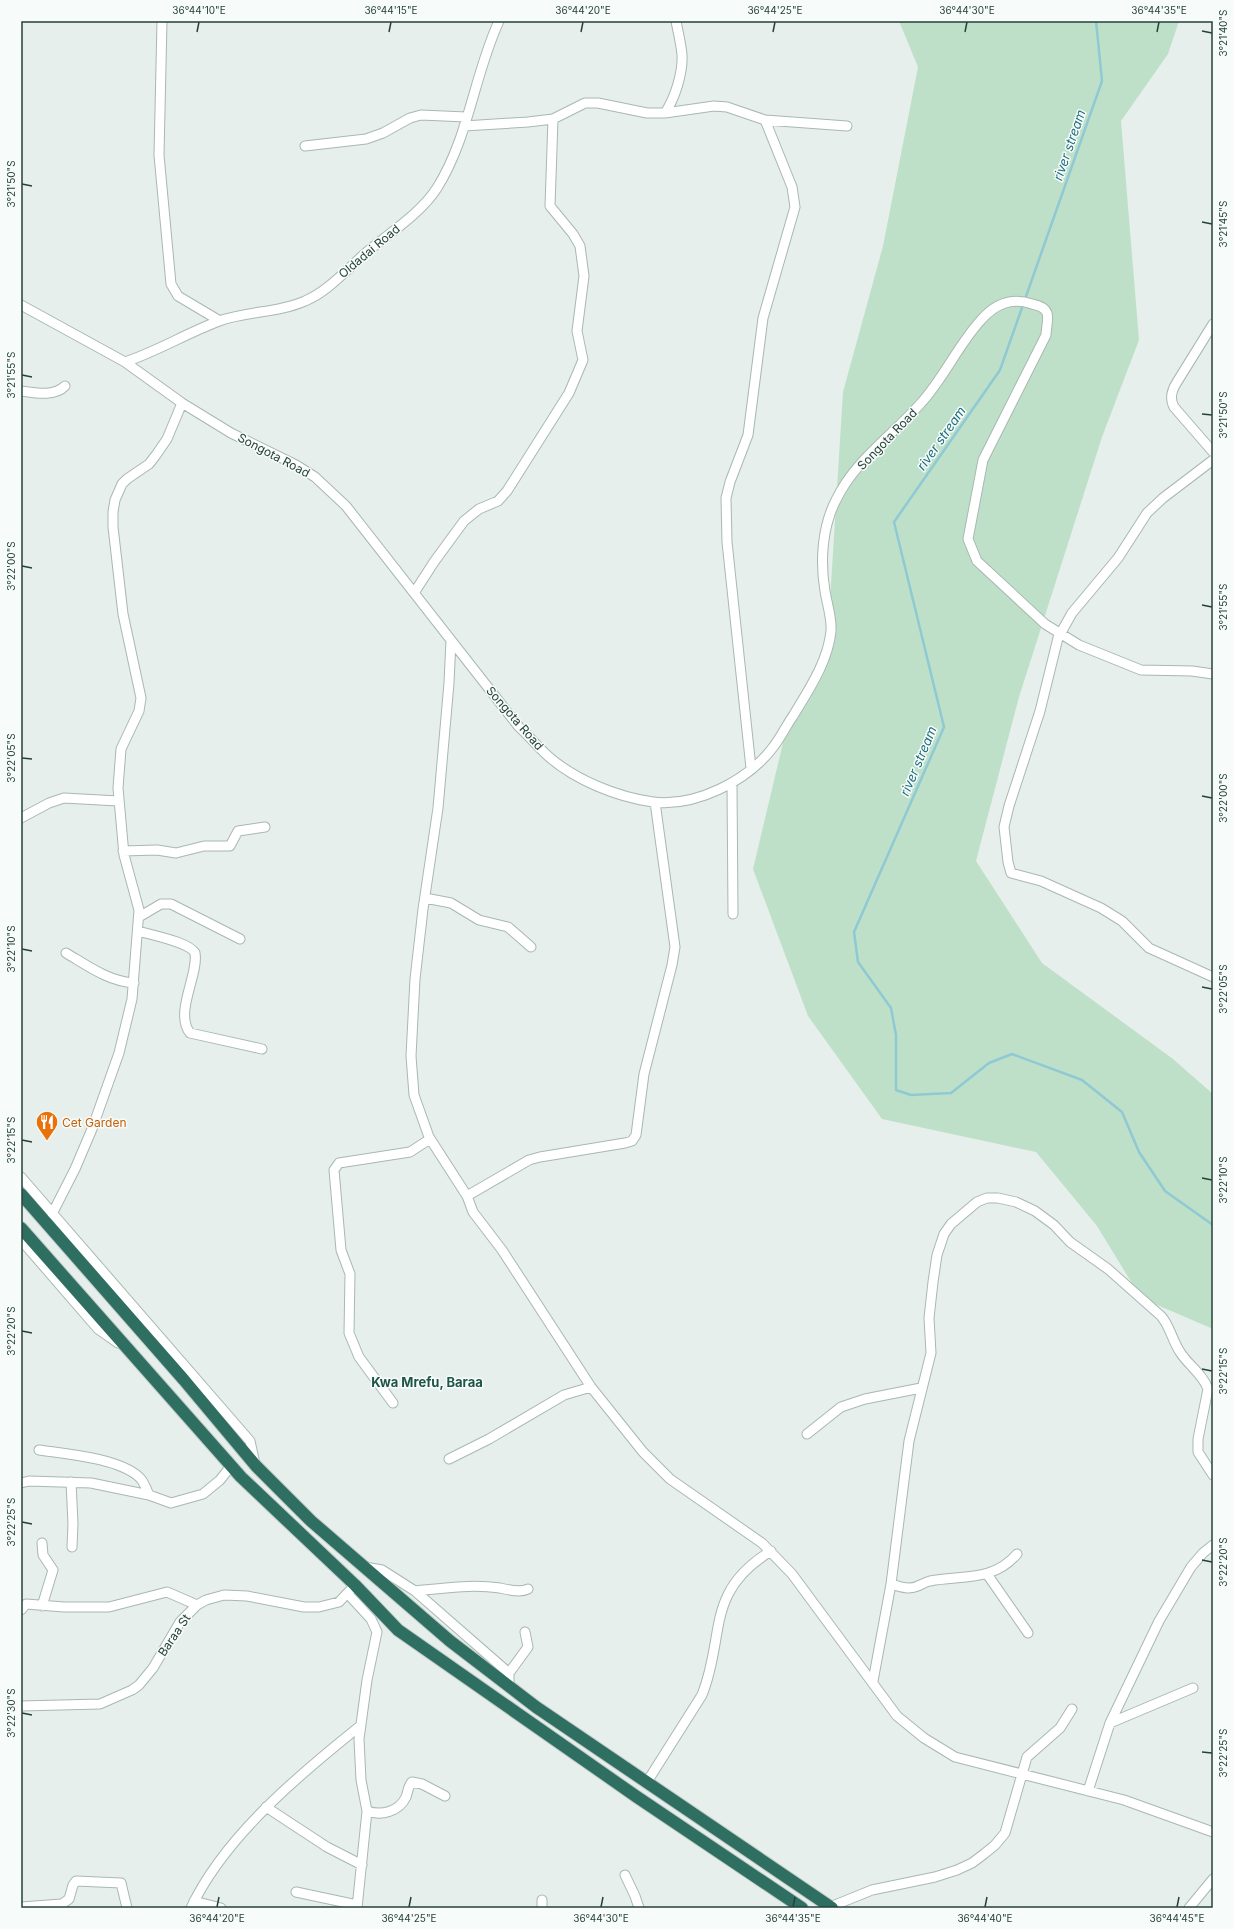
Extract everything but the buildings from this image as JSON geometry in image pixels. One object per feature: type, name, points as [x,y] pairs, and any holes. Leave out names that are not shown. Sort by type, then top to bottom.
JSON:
[{"type":"highway","points":[[21,1194],[184,1380],[256,1466],[311,1521],[363,1567],[450,1641],[536,1707],[831,1907]]},
{"type":"highway","points":[[21,1228],[231,1466],[296,1531],[351,1590],[398,1630],[637,1797],[802,1908]]},
{"type":"highway","points":[[125,1347],[143,1334]]},
{"type":"highway","points":[[166,1393],[184,1380]]},
{"type":"street","points":[[162,21],[159,155],[170,284],[178,296],[220,321]]},
{"type":"street","name":"Oldadai Road","points":[[125,362],[148,355],[220,321],[291,306],[306,301],[347,270],[413,214],[437,188],[450,162],[465,121],[480,69],[499,21]]},
{"type":"street","points":[[664,113],[674,93],[681,72],[682,56],[676,21]]},
{"type":"street","points":[[305,146],[366,139],[383,133],[410,118],[421,115],[465,121],[528,122],[553,119],[579,104],[591,102],[647,113],[664,113],[714,106],[727,107],[765,120],[847,126]]},
{"type":"street","points":[[414,593],[434,562],[464,521],[479,510],[498,501],[506,491],[569,393],[582,364],[583,354],[577,331],[583,281],[583,263],[577,239],[550,206],[553,119]]},
{"type":"street","points":[[751,768],[727,542],[726,498],[730,482],[748,435],[763,318],[795,208],[792,186],[765,120]]},
{"type":"street","name":"Songota Road","points":[[21,305],[125,362],[182,403],[231,433],[296,464],[315,477],[346,506],[519,727],[548,756],[578,776],[592,783],[618,793],[655,802],[678,801],[707,794],[732,784],[773,747],[813,683],[827,650],[831,630],[825,591],[823,552],[826,530],[836,500],[855,471],[876,446],[922,402],[989,310],[1003,303],[1024,302],[1044,309],[1048,314],[1046,335],[983,460],[968,538],[977,561],[1030,611],[1061,634]]},
{"type":"street","points":[[1213,324],[1177,382],[1172,391],[1171,398],[1174,407],[1213,452]]},
{"type":"street","points":[[21,391],[49,393],[58,391],[64,386]]},
{"type":"street","points":[[52,1214],[75,1169],[92,1129],[119,1053],[132,999],[134,983],[139,917],[136,897],[124,851],[118,801],[121,749],[139,711],[141,698],[123,614],[113,527],[113,512],[115,500],[122,484],[127,478],[149,464],[156,455],[167,438],[182,403]]},
{"type":"street","points":[[1213,460],[1163,498],[1147,513],[1118,558],[1076,608],[1061,634],[1056,644],[1040,711],[1009,806],[1004,837],[1010,871],[1013,874],[1041,881],[1101,908],[1122,921],[1149,948],[1213,977]]},
{"type":"street","points":[[1061,634],[1095,652],[1141,670],[1192,671],[1213,674]]},
{"type":"street","points":[[451,640],[449,683],[438,808],[415,979],[411,1056],[414,1095],[430,1139],[467,1196],[473,1212],[502,1250],[536,1300],[591,1387],[643,1452],[658,1468],[711,1507],[752,1534],[770,1551],[792,1574],[873,1681],[897,1716],[944,1751],[962,1760],[1124,1800],[1213,1832]]},
{"type":"street","points":[[732,784],[733,914]]},
{"type":"street","points":[[21,818],[49,803],[64,798],[118,801]]},
{"type":"street","points":[[467,1196],[529,1160],[625,1143],[632,1141],[636,1135],[644,1074],[674,956],[672,920],[655,802]]},
{"type":"street","points":[[124,851],[157,850],[176,853],[204,846],[230,846],[238,830],[265,827]]},
{"type":"street","points":[[425,898],[451,903],[479,920],[508,927],[531,948]]},
{"type":"street","points":[[139,917],[161,904],[171,904],[240,939]]},
{"type":"street","points":[[138,931],[181,944],[191,948],[195,953],[186,1007],[186,1027],[190,1032],[262,1049]]},
{"type":"street","points":[[66,953],[117,981],[134,983]]},
{"type":"street","points":[[392,1403],[359,1358],[349,1333],[350,1274],[341,1246],[334,1170],[339,1163],[410,1152],[430,1139]]},
{"type":"street","points":[[21,1177],[250,1441],[256,1466]]},
{"type":"street","points":[[873,1681],[891,1584],[909,1441],[921,1388],[931,1353],[929,1318],[933,1282],[944,1234],[951,1224],[977,1202],[992,1197],[1016,1202],[1035,1211],[1054,1225],[1070,1242],[1108,1269],[1155,1310],[1166,1322],[1180,1352],[1208,1389]]},
{"type":"street","points":[[21,1240],[98,1329],[125,1347]]},
{"type":"street","points":[[1213,1380],[1208,1389],[1198,1439],[1198,1452],[1213,1475]]},
{"type":"street","points":[[449,1459],[489,1439],[564,1395],[591,1387]]},
{"type":"street","points":[[807,1434],[832,1413],[846,1405],[864,1399],[921,1388]]},
{"type":"street","points":[[39,1450],[86,1457],[120,1467],[139,1477],[149,1495]]},
{"type":"street","points":[[21,1483],[29,1481],[91,1483],[149,1495],[171,1503],[203,1494],[220,1480],[231,1466]]},
{"type":"street","points":[[71,1482],[73,1524],[72,1547]]},
{"type":"street","points":[[42,1543],[43,1555],[53,1570],[42,1606]]},
{"type":"street","points":[[1088,1791],[1110,1723],[1159,1621],[1180,1583],[1191,1567],[1203,1553],[1213,1545]]},
{"type":"street","points":[[647,1782],[702,1695],[706,1685],[718,1624],[730,1589],[745,1570],[770,1551]]},
{"type":"street","points":[[891,1584],[912,1588],[930,1581],[963,1579],[987,1574],[1006,1565],[1017,1554]]},
{"type":"street","points":[[363,1567],[382,1570],[415,1591],[509,1673]]},
{"type":"street","points":[[987,1574],[1028,1633]]},
{"type":"street","points":[[415,1591],[467,1586],[488,1586],[514,1591],[524,1591],[528,1589]]},
{"type":"street","points":[[296,1892],[357,1907],[367,1811],[361,1780],[359,1739],[367,1680],[377,1632],[371,1619],[351,1590]]},
{"type":"street","name":"Baraa St","points":[[21,1706],[100,1704],[132,1690],[146,1677],[180,1622],[197,1605],[224,1595],[247,1596],[304,1607],[319,1607],[339,1602],[351,1590]]},
{"type":"street","points":[[21,1610],[26,1604],[90,1608],[109,1607],[167,1592],[197,1605]]},
{"type":"street","points":[[509,1687],[509,1673],[528,1647],[525,1632]]},
{"type":"street","points":[[1110,1723],[1193,1688]]},
{"type":"street","points":[[831,1907],[872,1890],[935,1877],[972,1863],[995,1845],[1005,1833],[1021,1774],[1029,1755],[1060,1728],[1072,1709]]},
{"type":"street","points":[[221,1908],[192,1905],[220,1861],[266,1807],[311,1766],[360,1726]]},
{"type":"street","points":[[367,1811],[380,1815],[391,1811],[402,1803],[409,1785],[412,1782],[422,1784],[445,1796]]},
{"type":"street","points":[[266,1807],[327,1847],[362,1865]]},
{"type":"street","points":[[625,1875],[639,1908]]},
{"type":"street","points":[[1189,1908],[1213,1879]]},
{"type":"street","points":[[21,1907],[62,1904],[69,1899],[76,1880],[121,1883],[128,1908]]},
{"type":"green space","points":[[899,21],[1179,21],[1168,54],[1121,121],[1139,340],[1102,437],[1019,697],[976,861],[1042,963],[1173,1059],[1213,1094],[1213,1329],[1141,1298],[1097,1226],[1036,1152],[882,1119],[808,1016],[753,869],[787,726],[827,649],[843,392],[883,246],[918,67]]},
{"type":"waterway","name":"river stream","points":[[1096,21],[1102,81],[1000,370],[894,522],[944,727],[854,932],[858,962],[891,1008],[896,1035],[896,1090],[911,1095],[951,1093],[989,1063],[1012,1054],[1082,1080],[1122,1112],[1139,1152],[1165,1191],[1213,1225]]},
{"type":"place","name":"Cet Garden","points":[[47,1142]]},
{"type":"district","name":"Kwa Mrefu, Baraa","points":[[427,1382]]}]
